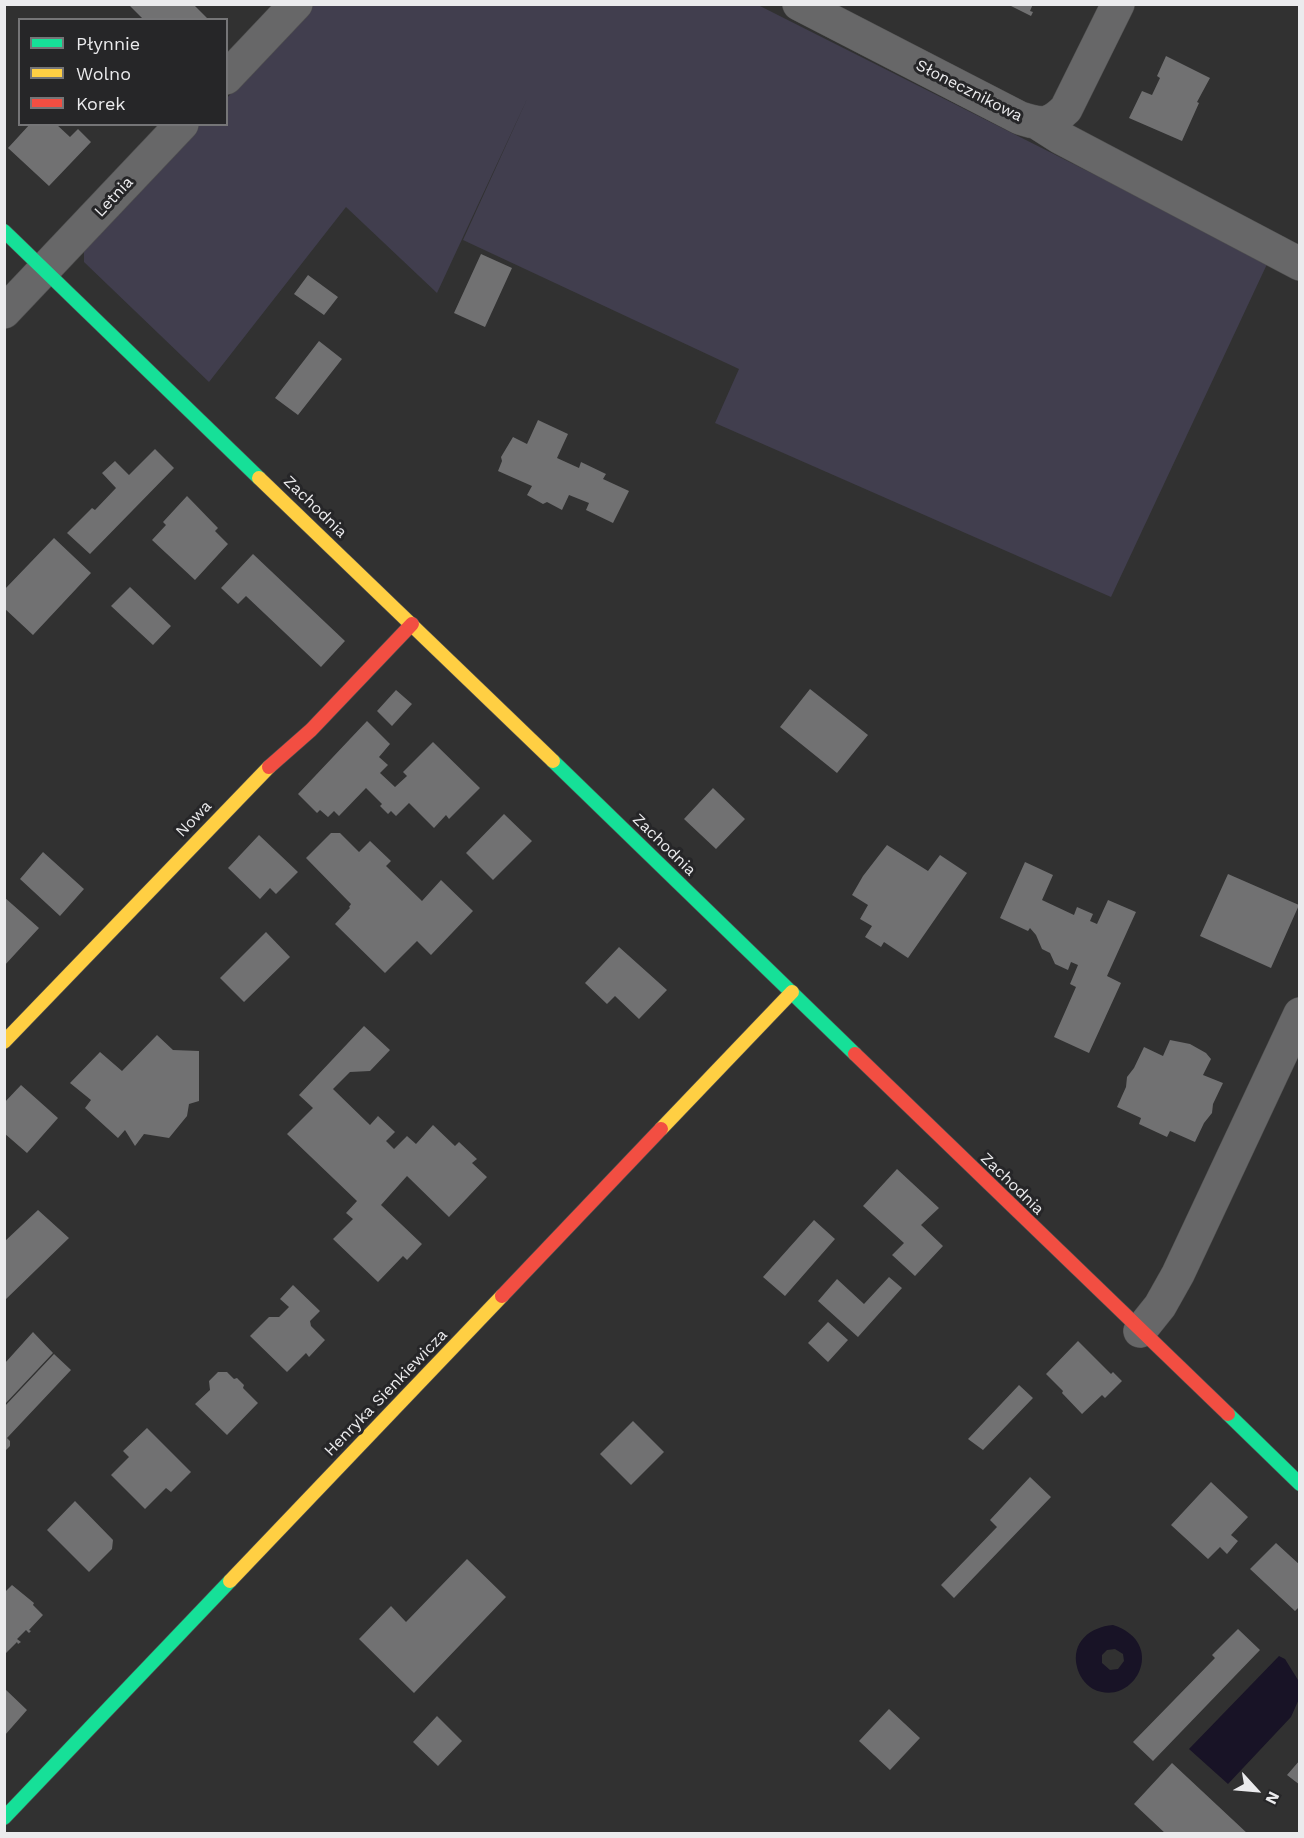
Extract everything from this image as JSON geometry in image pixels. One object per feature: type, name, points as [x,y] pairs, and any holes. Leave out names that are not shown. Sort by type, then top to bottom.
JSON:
[{"type":"street","points":[[228,76],[296,4]]},
{"type":"street","name":"Słonecznikowa","points":[[799,4],[1020,118],[1039,124],[1055,120],[1066,109],[1118,4]]},
{"type":"street","points":[[1039,124],[1060,138],[1299,264]]},
{"type":"street","name":"Letnia","points":[[4,312],[181,126]]},
{"type":"street","name":"Zachodnia","points":[[4,231],[1299,1484]]},
{"type":"street","name":"Nowa","points":[[4,1042],[256,778],[311,730],[412,624]]},
{"type":"street","name":"Henryka Sienkiewicza","points":[[4,1818],[792,992]]},
{"type":"street","points":[[1140,1331],[1160,1306],[1179,1274],[1299,1014]]},
{"type":"shaded area","points":[[756,4],[1268,262],[1111,597],[715,423],[739,369],[463,240],[528,97],[437,293],[346,207],[209,382],[84,262],[84,251],[197,126],[228,126],[228,97],[313,5]]},
{"type":"shaded area","points":[[1113,1625],[1130,1634],[1139,1645],[1142,1658],[1139,1671],[1132,1682],[1121,1690],[1108,1693],[1093,1689],[1085,1682],[1078,1670],[1076,1658],[1077,1650],[1084,1637],[1105,1626]],"holes":[[[1115,1649],[1123,1654],[1124,1661],[1118,1669],[1110,1670],[1102,1663],[1102,1655],[1107,1650]]]},
{"type":"shaded area","points":[[1279,1656],[1285,1659],[1298,1680],[1299,1699],[1291,1717],[1228,1784],[1189,1749]]},
{"type":"building","points":[[128,4],[193,4],[207,18],[142,18]]},
{"type":"building","points":[[1007,4],[1033,4],[1030,11],[1033,12],[1031,16]]},
{"type":"building","points":[[1166,56],[1210,78],[1197,102],[1199,103],[1182,141],[1129,118],[1142,91],[1152,95]]},
{"type":"building","points":[[28,126],[58,126],[70,137],[78,129],[91,142],[49,186],[8,148]]},
{"type":"building","points":[[481,254],[512,268],[485,327],[454,313]]},
{"type":"building","points":[[308,275],[338,297],[324,315],[294,294]]},
{"type":"building","points":[[319,341],[342,359],[298,415],[275,398]]},
{"type":"building","points":[[538,420],[568,434],[557,458],[579,468],[581,462],[606,474],[603,479],[629,491],[613,523],[586,510],[589,503],[569,495],[562,510],[547,502],[543,504],[527,495],[532,486],[498,471],[502,461],[501,457],[513,437],[527,444]]},
{"type":"building","points":[[155,449],[174,468],[90,554],[67,533],[92,508],[95,510],[116,488],[102,473],[115,461],[129,475]]},
{"type":"building","points":[[187,496],[218,528],[215,531],[228,544],[195,580],[152,540],[166,525],[163,522]]},
{"type":"building","points":[[54,538],[91,573],[33,635],[4,608],[4,590]]},
{"type":"building","points":[[253,554],[345,641],[321,667],[246,596],[238,604],[221,588]]},
{"type":"building","points":[[130,587],[171,626],[153,645],[111,606]]},
{"type":"building","points":[[810,689],[868,735],[837,773],[780,727]]},
{"type":"building","points":[[396,690],[412,704],[392,726],[377,711]]},
{"type":"building","points":[[367,721],[390,744],[379,757],[388,765],[380,773],[395,787],[407,776],[403,772],[433,742],[480,788],[449,819],[446,815],[434,828],[409,803],[396,816],[391,811],[388,814],[380,806],[382,804],[366,788],[339,816],[334,811],[328,817],[320,810],[317,813],[298,794]]},
{"type":"building","points":[[713,788],[745,819],[716,849],[684,819]]},
{"type":"building","points":[[504,814],[532,841],[493,880],[466,853]]},
{"type":"building","points":[[331,833],[340,833],[359,852],[370,841],[391,861],[386,866],[422,901],[441,880],[473,911],[431,955],[417,941],[385,973],[335,924],[351,904],[306,858]]},
{"type":"building","points":[[259,835],[298,872],[276,894],[270,888],[260,899],[228,868]]},
{"type":"building","points":[[887,845],[928,871],[940,855],[967,873],[908,958],[884,942],[881,947],[865,937],[872,926],[860,919],[868,905],[852,895],[863,876]]},
{"type":"building","points":[[43,852],[84,889],[60,916],[20,879]]},
{"type":"building","points":[[1025,862],[1053,875],[1042,900],[1074,915],[1077,907],[1093,914],[1090,921],[1097,924],[1108,900],[1136,912],[1107,976],[1121,983],[1089,1053],[1054,1037],[1076,987],[1070,984],[1078,965],[1071,962],[1068,970],[1055,964],[1050,953],[1042,949],[1030,928],[1028,931],[1000,918]]},
{"type":"building","points":[[1228,874],[1299,905],[1271,968],[1200,936]]},
{"type":"building","points":[[4,897],[39,928],[4,966]]},
{"type":"building","points":[[266,932],[290,957],[244,1002],[220,978]]},
{"type":"building","points":[[619,947],[667,990],[639,1019],[615,996],[607,1004],[585,983]]},
{"type":"building","points":[[364,1026],[390,1050],[370,1071],[350,1072],[333,1089],[370,1125],[378,1116],[395,1132],[386,1141],[394,1149],[407,1136],[416,1144],[433,1125],[455,1146],[459,1142],[477,1159],[472,1163],[487,1177],[449,1217],[407,1176],[381,1205],[422,1244],[407,1260],[403,1256],[378,1282],[333,1239],[353,1219],[346,1213],[357,1201],[287,1134],[313,1108],[299,1095]]},
{"type":"building","points":[[157,1035],[173,1050],[199,1051],[199,1101],[189,1104],[187,1116],[169,1138],[144,1134],[135,1146],[125,1130],[118,1138],[85,1108],[91,1100],[70,1083],[100,1052],[122,1071]]},
{"type":"building","points":[[1170,1040],[1190,1044],[1206,1053],[1211,1059],[1203,1075],[1223,1083],[1213,1104],[1212,1113],[1204,1123],[1195,1142],[1170,1131],[1167,1137],[1139,1124],[1141,1118],[1117,1107],[1126,1087],[1127,1077],[1144,1047],[1163,1056]]},
{"type":"building","points":[[21,1085],[58,1118],[27,1153],[4,1133],[4,1103]]},
{"type":"building","points":[[897,1169],[939,1208],[921,1225],[943,1246],[915,1276],[892,1255],[904,1243],[863,1206]]},
{"type":"building","points":[[38,1210],[69,1238],[4,1301],[4,1242]]},
{"type":"building","points":[[814,1220],[835,1239],[785,1296],[763,1277]]},
{"type":"building","points":[[889,1277],[902,1288],[858,1337],[818,1301],[837,1279],[864,1304]]},
{"type":"building","points":[[293,1285],[320,1311],[310,1321],[311,1326],[325,1340],[309,1357],[306,1353],[287,1372],[250,1336],[269,1317],[279,1317],[289,1307],[280,1299]]},
{"type":"building","points":[[828,1322],[848,1340],[828,1362],[808,1343]]},
{"type":"building","points":[[33,1332],[53,1353],[5,1404],[5,1363]]},
{"type":"building","points":[[1078,1341],[1111,1374],[1113,1372],[1122,1381],[1105,1398],[1102,1395],[1082,1414],[1046,1374]]},
{"type":"building","points":[[54,1354],[71,1370],[7,1438],[10,1446],[4,1452],[4,1407]]},
{"type":"building","points":[[218,1372],[227,1372],[234,1379],[237,1378],[244,1385],[243,1388],[258,1403],[227,1435],[195,1404],[210,1390],[209,1381]]},
{"type":"building","points":[[1019,1385],[1033,1398],[983,1450],[968,1439]]},
{"type":"building","points":[[633,1421],[664,1452],[631,1485],[600,1454]]},
{"type":"building","points":[[147,1428],[191,1472],[171,1492],[166,1488],[145,1509],[111,1475],[129,1457],[123,1451]]},
{"type":"building","points":[[1030,1477],[1051,1497],[954,1598],[941,1585],[997,1527],[990,1520]]},
{"type":"building","points":[[1211,1482],[1248,1517],[1231,1535],[1238,1541],[1227,1554],[1220,1547],[1208,1559],[1171,1525]]},
{"type":"building","points":[[75,1501],[113,1540],[112,1549],[89,1572],[47,1530]]},
{"type":"building","points":[[1276,1543],[1300,1565],[1300,1606],[1295,1611],[1250,1569]]},
{"type":"building","points":[[467,1559],[506,1597],[414,1693],[359,1639],[391,1606],[406,1622]]},
{"type":"building","points":[[12,1585],[34,1603],[33,1605],[43,1615],[29,1630],[31,1631],[29,1633],[26,1630],[17,1639],[21,1642],[18,1644],[17,1642],[4,1655],[4,1593]]},
{"type":"building","points":[[1238,1629],[1260,1650],[1153,1761],[1133,1742],[1215,1658],[1212,1655]]},
{"type":"building","points":[[5,1689],[27,1710],[5,1735]]},
{"type":"building","points":[[889,1709],[920,1738],[890,1770],[859,1741]]},
{"type":"building","points":[[437,1716],[462,1741],[438,1766],[413,1742]]},
{"type":"building","points":[[1300,1760],[1300,1785],[1287,1775]]},
{"type":"building","points":[[1172,1763],[1248,1834],[1166,1834],[1134,1804]]},
{"type":"traffic: fast","points":[[4,231],[259,478]]},
{"type":"traffic: fast","points":[[553,761],[855,1054]]},
{"type":"traffic: fast","points":[[1228,1414],[1300,1484]]},
{"type":"traffic: fast","points":[[4,1818],[230,1581]]},
{"type":"traffic: slow","points":[[259,478],[553,761]]},
{"type":"traffic: slow","points":[[4,1042],[269,767]]},
{"type":"traffic: slow","points":[[661,1129],[792,992]]},
{"type":"traffic: slow","points":[[230,1581],[502,1296]]},
{"type":"traffic: jam","points":[[269,767],[311,730],[412,624]]},
{"type":"traffic: jam","points":[[855,1054],[1228,1414]]},
{"type":"traffic: jam","points":[[502,1296],[661,1129]]}]
